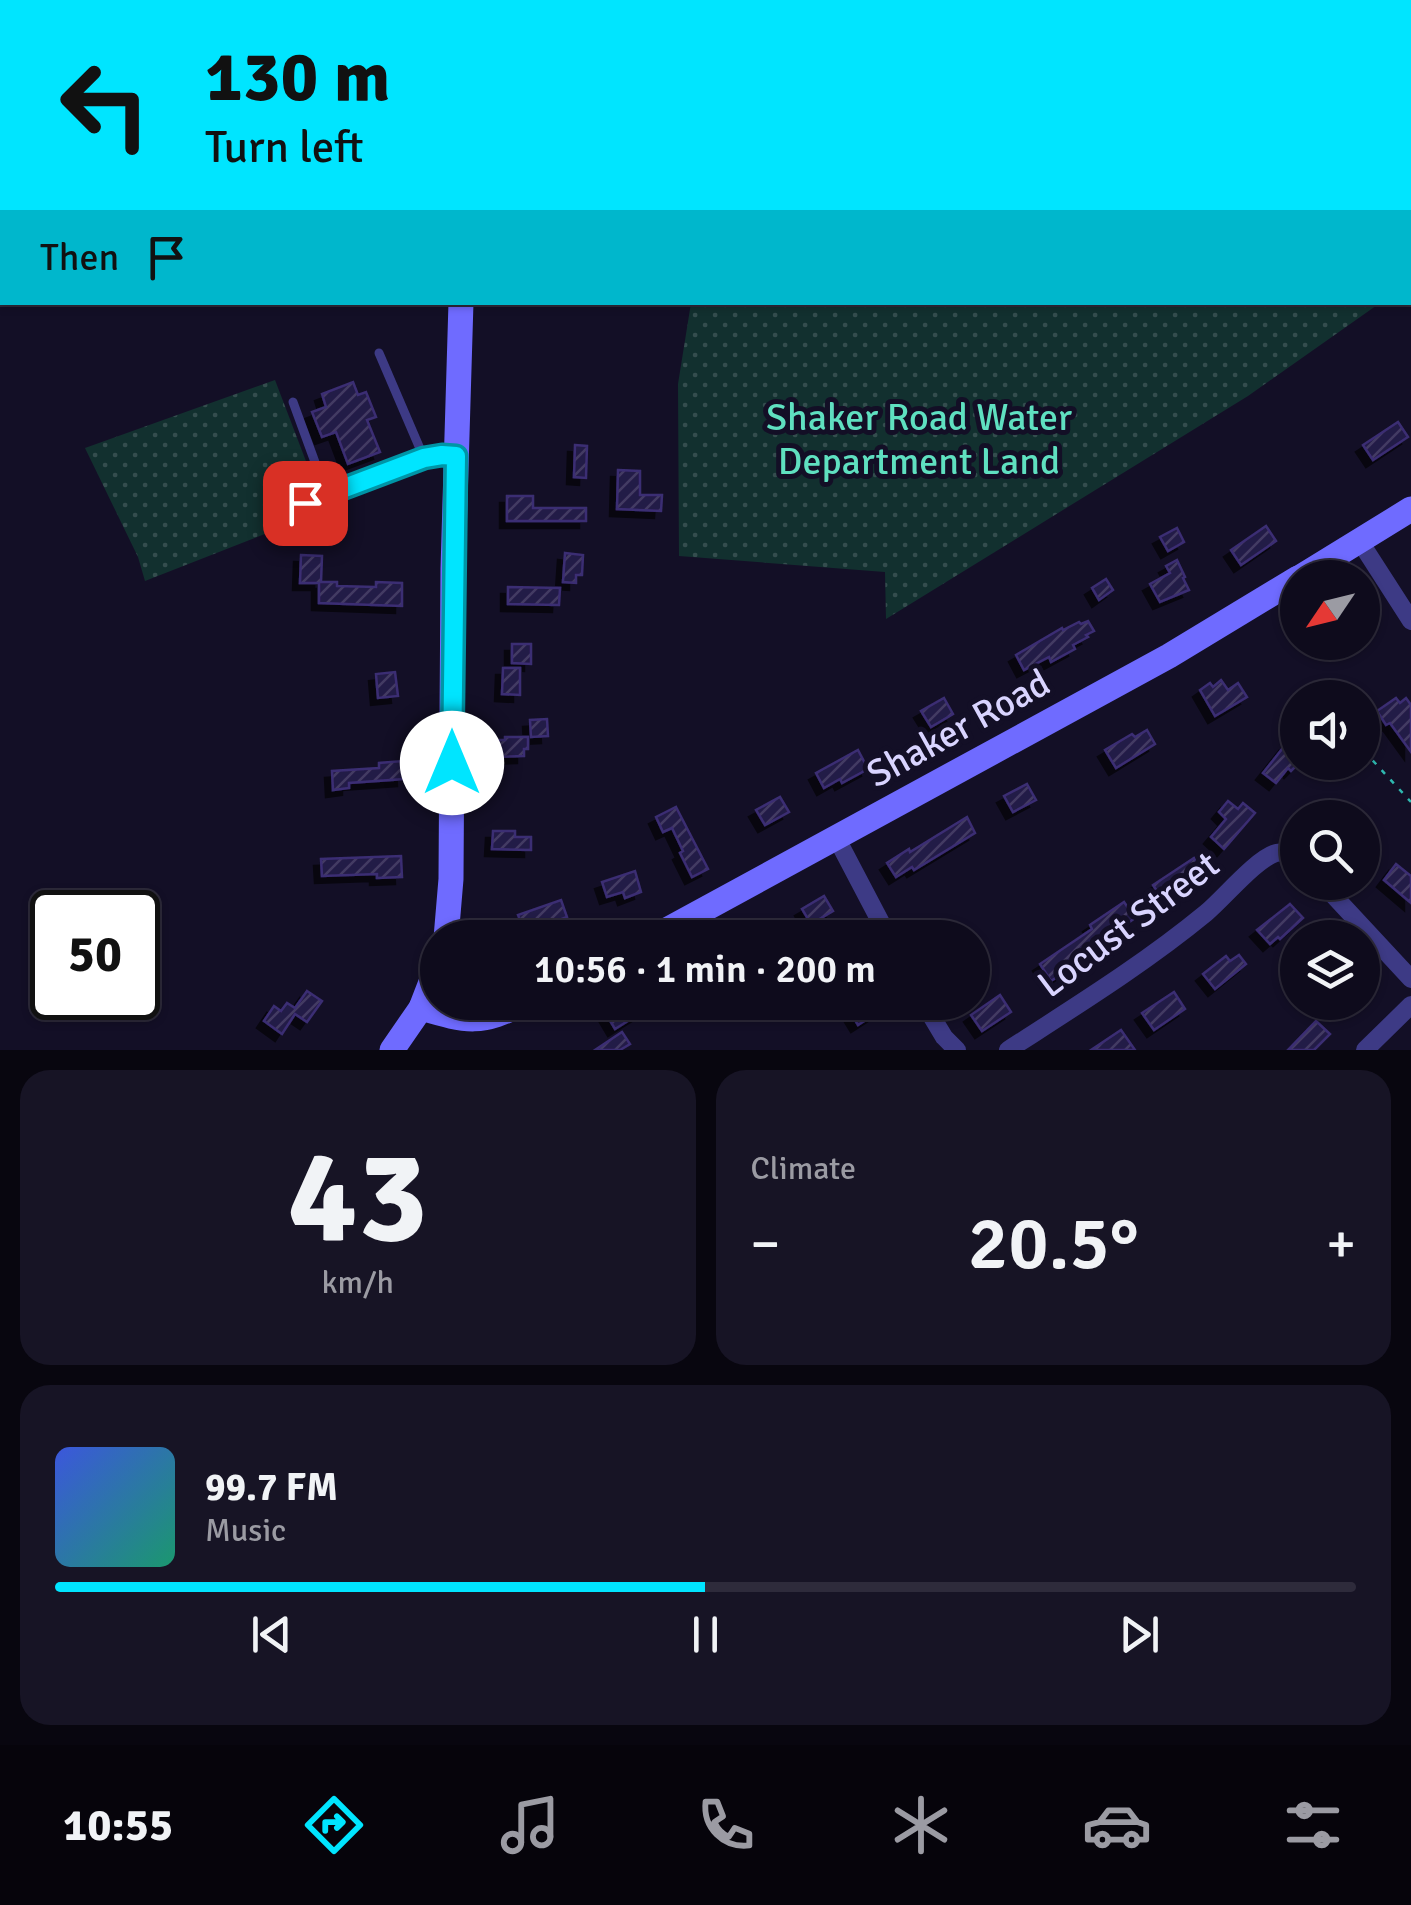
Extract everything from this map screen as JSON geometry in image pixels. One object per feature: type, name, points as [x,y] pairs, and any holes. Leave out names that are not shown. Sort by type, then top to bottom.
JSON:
[{"type":"street","points":[[447,920],[461,305]]},
{"type":"street","name":"Shaker Road","points":[[1327,560],[1411,509]]},
{"type":"street","points":[[1360,540],[1411,621]]},
{"type":"street","name":"Shaker Road","points":[[685,920],[1169,656],[1280,589]]},
{"type":"street","points":[[836,838],[879,920]]},
{"type":"street","name":"Locust Street","points":[[1008,1050],[1148,958],[1207,912],[1260,862],[1280,854]]},
{"type":"street","points":[[1337,900],[1411,978]]},
{"type":"street","points":[[1365,1050],[1411,1004]]},
{"type":"street","points":[[392,1050],[420,1009]]},
{"type":"street","points":[[934,1020],[957,1050]]},
{"type":"lane","points":[[378,352],[424,458]]},
{"type":"lane","points":[[293,402],[327,494]]},
{"type":"lane","points":[[282,511],[424,458],[456,456]]},
{"type":"path","points":[[1380,768],[1411,802]]},
{"type":"green space","name":"Shaker Road Water Department Land","points":[[691,305],[1377,305],[1248,396],[886,619],[885,572],[679,556],[678,384]]},
{"type":"green space","points":[[275,380],[312,477],[276,491],[279,504],[272,510],[280,528],[145,581],[138,557],[85,448]]},
{"type":"building","points":[[353,382],[358,395],[366,392],[376,417],[367,420],[380,452],[348,464],[336,432],[322,437],[312,412],[326,407],[322,394]]},
{"type":"building","points":[[1398,422],[1408,437],[1373,460],[1363,445]]},
{"type":"building","points":[[575,445],[587,446],[586,478],[574,477]]},
{"type":"building","points":[[618,470],[640,471],[640,495],[662,495],[661,511],[617,509]]},
{"type":"building","points":[[507,496],[533,496],[533,508],[586,508],[586,521],[507,521]]},
{"type":"building","points":[[1266,526],[1276,541],[1241,565],[1231,550]]},
{"type":"building","points":[[1177,528],[1184,542],[1168,551],[1160,537]]},
{"type":"building","points":[[565,553],[583,555],[582,575],[576,575],[576,583],[563,582]]},
{"type":"building","points":[[301,555],[322,556],[321,582],[376,587],[376,582],[402,583],[402,606],[319,603],[319,583],[300,583]]},
{"type":"building","points":[[1177,560],[1189,590],[1160,602],[1150,584],[1170,573],[1166,566]]},
{"type":"building","points":[[1106,579],[1113,590],[1099,600],[1092,588]]},
{"type":"building","points":[[508,587],[560,588],[559,605],[508,604]]},
{"type":"building","points":[[1088,621],[1094,631],[1073,645],[1075,649],[1024,670],[1016,655],[1062,628]]},
{"type":"building","points":[[512,644],[531,644],[531,664],[512,663]]},
{"type":"building","points":[[503,668],[520,668],[520,695],[502,694]]},
{"type":"building","points":[[395,672],[398,696],[378,698],[376,674]]},
{"type":"building","points":[[1221,680],[1228,690],[1238,683],[1247,697],[1215,716],[1200,690]]},
{"type":"building","points":[[944,698],[953,714],[931,727],[921,711]]},
{"type":"building","points":[[1396,698],[1400,703],[1406,698],[1411,705],[1411,752],[1390,723],[1386,725],[1380,709]]},
{"type":"building","points":[[547,719],[548,736],[531,737],[530,720]]},
{"type":"building","points":[[1147,730],[1155,744],[1116,768],[1105,750]]},
{"type":"building","points":[[528,737],[524,756],[491,755],[490,740]]},
{"type":"building","points":[[858,750],[868,769],[824,788],[816,773]]},
{"type":"building","points":[[1280,752],[1280,778],[1276,783],[1263,773]]},
{"type":"building","points":[[403,761],[404,779],[349,783],[349,788],[333,790],[332,771],[379,768],[379,763]]},
{"type":"building","points":[[1027,784],[1036,800],[1013,812],[1004,796]]},
{"type":"building","points":[[780,797],[789,812],[765,825],[756,810]]},
{"type":"building","points":[[1228,801],[1238,809],[1243,803],[1255,813],[1224,849],[1211,837],[1226,819],[1219,812]]},
{"type":"building","points":[[676,807],[708,869],[692,877],[672,828],[663,832],[656,817]]},
{"type":"building","points":[[967,817],[975,833],[896,877],[887,863]]},
{"type":"building","points":[[493,831],[515,831],[515,837],[531,837],[531,850],[492,849]]},
{"type":"building","points":[[401,856],[402,877],[322,876],[321,859]]},
{"type":"building","points":[[1194,858],[1202,870],[1186,880],[1190,885],[1164,902],[1153,885]]},
{"type":"building","points":[[1396,864],[1411,876],[1411,903],[1384,880]]},
{"type":"building","points":[[635,871],[641,892],[625,898],[623,892],[607,897],[602,882]]},
{"type":"building","points":[[824,896],[833,911],[818,920],[809,920],[802,909]]},
{"type":"building","points":[[561,900],[567,917],[520,920],[518,915]]},
{"type":"building","points":[[1124,902],[1135,918],[1124,926],[1126,929],[1085,952],[1088,956],[1051,981],[1040,964]]},
{"type":"building","points":[[1290,904],[1303,918],[1280,920],[1280,939],[1270,944],[1257,930]]},
{"type":"building","points":[[1239,955],[1246,964],[1215,989],[1203,974],[1226,956],[1230,961]]},
{"type":"building","points":[[307,991],[322,1001],[307,1022],[295,1014],[282,1034],[264,1021],[274,1006],[281,1011],[287,1003],[295,1008]]},
{"type":"building","points":[[1174,992],[1185,1009],[1154,1030],[1142,1013]]},
{"type":"building","points":[[1000,995],[1011,1012],[982,1031],[974,1020],[990,1020],[990,1002]]},
{"type":"building","points":[[610,1020],[629,1020],[615,1029]]},
{"type":"building","points":[[1316,1021],[1330,1034],[1314,1050],[1288,1050]]},
{"type":"building","points":[[1121,1030],[1135,1050],[1091,1050]]},
{"type":"building","points":[[622,1032],[630,1044],[620,1050],[595,1050]]},
{"type":"route","points":[[305,503],[424,458],[456,456],[452,763]]}]
